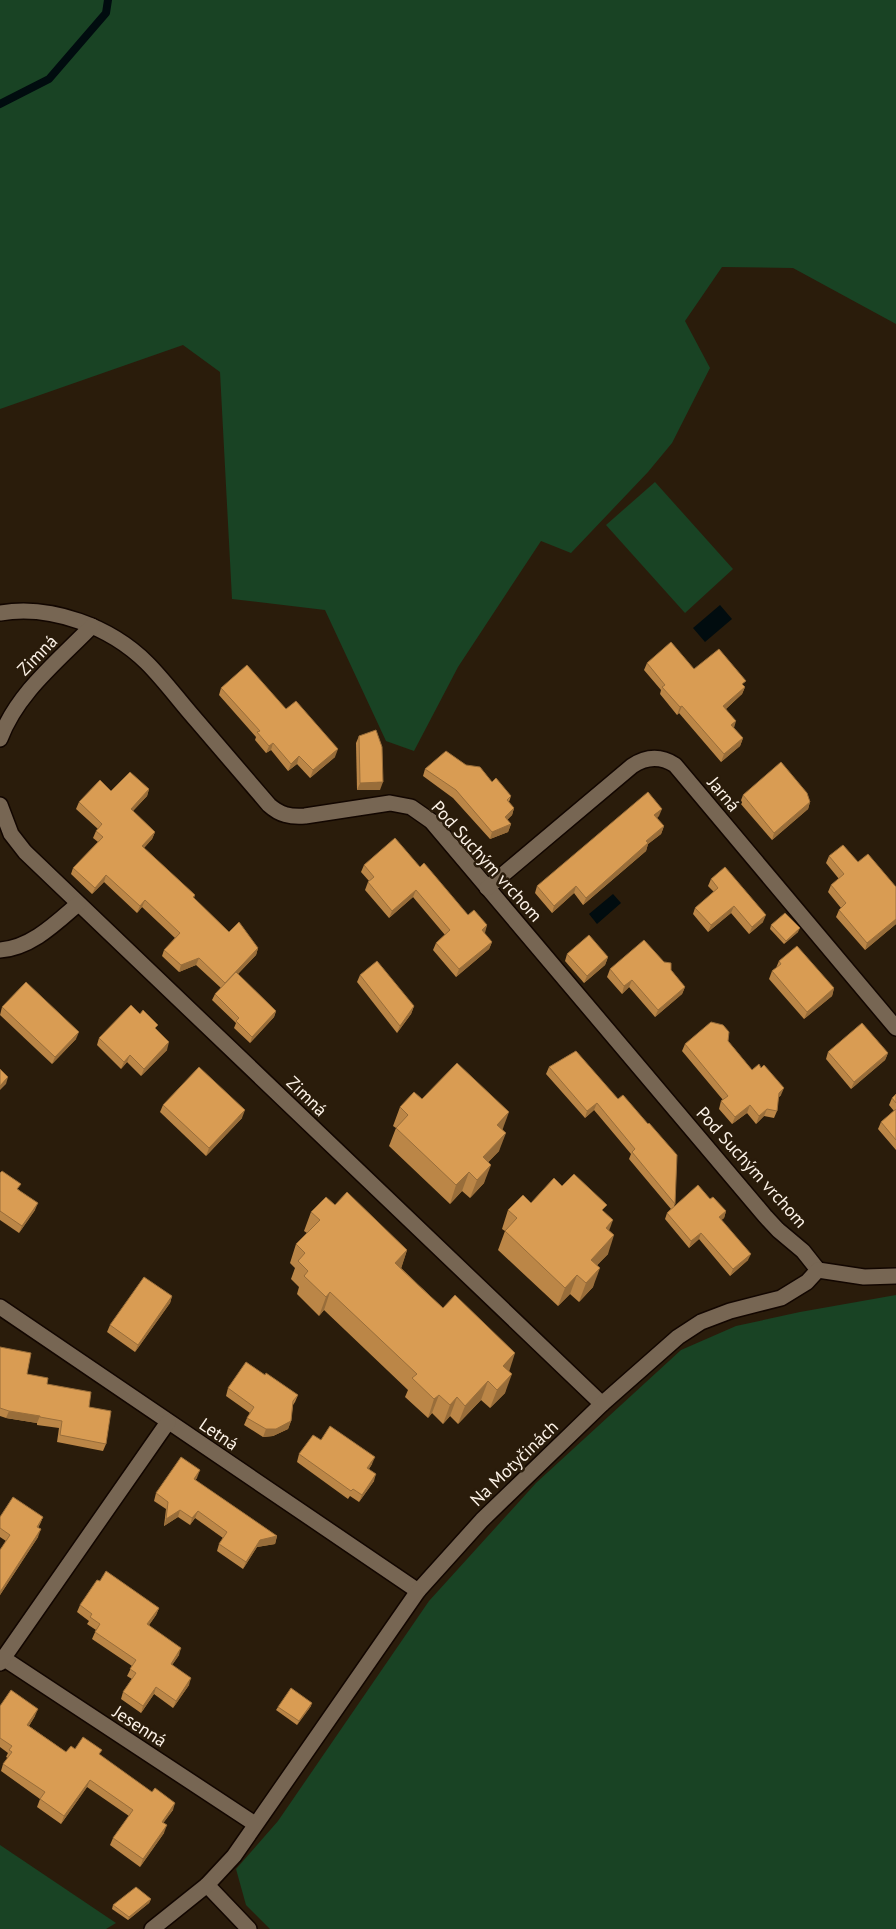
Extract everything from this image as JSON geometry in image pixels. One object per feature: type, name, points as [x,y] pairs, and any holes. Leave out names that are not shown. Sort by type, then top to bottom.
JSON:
[{"type":"street","name":"Pod Suchým vrchom","points":[[0,613],[12,611],[41,612],[66,617],[92,626],[121,642],[146,662],[276,811],[294,817],[390,803],[412,807],[431,821],[765,1216],[803,1251],[818,1270]]},
{"type":"street","name":"Zimná","points":[[0,739],[6,722],[16,706],[92,626]]},
{"type":"street","name":"Jarná","points":[[487,888],[632,766],[646,758],[661,758],[675,765],[896,1028]]},
{"type":"street","name":"Zimná","points":[[0,805],[11,834],[25,852],[602,1404]]},
{"type":"street","points":[[0,950],[17,947],[28,942],[54,925],[78,904]]},
{"type":"street","points":[[818,1270],[864,1277],[896,1276]]},
{"type":"street","name":"Na Motyčinách","points":[[152,1929],[207,1885],[234,1856],[418,1591],[482,1520],[602,1404],[678,1337],[701,1322],[781,1298],[807,1282],[818,1270]]},
{"type":"street","name":"Letná","points":[[0,1307],[418,1591]]},
{"type":"street","name":"Jesenná","points":[[168,1422],[2,1660],[256,1824]]},
{"type":"street","points":[[207,1885],[249,1929]]},
{"type":"green space","points":[[0,0],[896,0],[896,324],[793,268],[722,267],[685,321],[710,368],[672,443],[648,472],[571,553],[541,541],[458,667],[414,751],[386,741],[325,610],[232,599],[220,372],[183,345],[0,409]]},
{"type":"green space","points":[[655,482],[733,569],[685,613],[606,525]]},
{"type":"green space","points":[[896,1295],[896,1929],[270,1929],[246,1905],[236,1869],[278,1821],[429,1601],[536,1483],[681,1350],[736,1326],[800,1312]]},
{"type":"green space","points":[[0,1845],[116,1923],[106,1929],[0,1929]]},
{"type":"shaded area","points":[[720,605],[732,619],[705,642],[693,628]]},
{"type":"shaded area","points":[[613,894],[621,903],[597,924],[589,914]]},
{"type":"building","points":[[671,642],[694,669],[719,649],[746,681],[742,684],[745,687],[723,706],[736,721],[731,725],[743,738],[724,754],[682,706],[680,707],[662,687],[665,685],[647,663]]},
{"type":"building","points":[[247,665],[286,709],[296,701],[338,749],[313,770],[299,756],[291,764],[273,743],[269,746],[257,732],[260,731],[221,688]]},
{"type":"building","points":[[376,730],[382,747],[383,782],[360,783],[359,736]]},
{"type":"building","points":[[446,751],[466,765],[480,767],[492,782],[496,778],[511,796],[507,800],[514,808],[505,817],[511,824],[492,832],[456,790],[425,769]]},
{"type":"building","points":[[781,762],[807,793],[810,802],[774,833],[743,795]]},
{"type":"building","points":[[130,772],[149,789],[131,809],[155,832],[142,846],[195,895],[193,897],[229,932],[239,922],[258,948],[225,983],[199,958],[181,965],[164,950],[180,933],[145,900],[140,906],[106,875],[95,888],[73,868],[103,837],[96,831],[102,824],[79,802],[100,780],[111,791]]},
{"type":"building","points":[[648,792],[662,809],[654,815],[664,826],[646,841],[648,843],[586,898],[576,886],[554,906],[537,886]]},
{"type":"building","points":[[395,838],[420,867],[424,863],[468,915],[474,910],[487,925],[482,930],[492,942],[459,969],[436,943],[450,930],[416,890],[392,911],[368,882],[374,877],[364,865]]},
{"type":"building","points":[[843,845],[858,862],[868,854],[896,887],[896,919],[867,943],[839,910],[846,903],[831,885],[844,874],[829,856]]},
{"type":"building","points":[[725,867],[766,915],[752,927],[734,906],[711,925],[695,908],[718,888],[711,879]]},
{"type":"building","points":[[785,913],[800,928],[786,941],[771,925]]},
{"type":"building","points":[[589,935],[608,957],[587,976],[567,954]]},
{"type":"building","points":[[644,940],[664,962],[671,963],[671,970],[685,987],[658,1010],[632,980],[624,986],[610,969]]},
{"type":"building","points":[[797,946],[834,988],[807,1012],[772,971],[781,964],[779,961]]},
{"type":"building","points":[[377,961],[414,1006],[400,1026],[360,975]]},
{"type":"building","points":[[236,972],[276,1011],[252,1037],[236,1021],[239,1018],[215,994]]},
{"type":"building","points":[[26,982],[79,1032],[55,1057],[2,1007]]},
{"type":"building","points":[[131,1005],[140,1014],[143,1010],[158,1025],[155,1028],[169,1042],[144,1069],[130,1055],[124,1062],[99,1038]]},
{"type":"building","points":[[711,1022],[723,1025],[729,1032],[728,1041],[752,1070],[759,1064],[761,1068],[764,1065],[784,1088],[779,1093],[777,1111],[767,1109],[759,1116],[750,1105],[735,1117],[721,1101],[728,1096],[685,1044]]},
{"type":"building","points":[[862,1023],[888,1053],[854,1082],[828,1052]]},
{"type":"building","points":[[576,1051],[618,1099],[623,1095],[677,1155],[675,1204],[632,1152],[635,1149],[597,1103],[587,1111],[549,1067]]},
{"type":"building","points":[[457,1063],[509,1112],[497,1125],[506,1133],[483,1157],[491,1165],[477,1180],[469,1172],[456,1185],[396,1128],[408,1115],[400,1107],[414,1092],[422,1099]]},
{"type":"building","points":[[199,1067],[245,1110],[209,1148],[163,1105]]},
{"type":"building","points":[[0,1069],[8,1077],[0,1086]]},
{"type":"building","points":[[896,1094],[896,1103],[892,1098]]},
{"type":"building","points":[[896,1109],[896,1140],[881,1122]]},
{"type":"building","points":[[2,1171],[21,1184],[17,1189],[38,1203],[22,1226],[0,1211],[0,1173]]},
{"type":"building","points":[[574,1174],[607,1205],[602,1210],[613,1220],[606,1228],[614,1235],[591,1260],[600,1268],[586,1283],[577,1275],[565,1288],[505,1231],[517,1218],[508,1210],[523,1195],[531,1203],[554,1178],[562,1186]]},
{"type":"building","points":[[698,1185],[710,1199],[713,1197],[726,1211],[719,1217],[751,1254],[733,1269],[701,1233],[691,1241],[667,1213]]},
{"type":"building","points":[[347,1192],[407,1250],[395,1263],[443,1308],[455,1295],[515,1353],[503,1366],[512,1374],[497,1390],[488,1381],[465,1406],[457,1397],[450,1405],[439,1395],[434,1399],[412,1378],[417,1374],[330,1292],[326,1297],[304,1276],[308,1271],[298,1261],[305,1253],[296,1244],[320,1220],[311,1212],[326,1197],[335,1205]]},
{"type":"building","points":[[144,1277],[172,1296],[138,1345],[110,1325]]},
{"type":"building","points":[[0,1347],[31,1353],[27,1374],[48,1378],[47,1384],[91,1392],[89,1407],[111,1411],[106,1444],[60,1435],[62,1421],[0,1408]]},
{"type":"building","points":[[246,1362],[298,1395],[293,1401],[291,1421],[276,1429],[266,1429],[247,1418],[254,1407],[228,1388]]},
{"type":"building","points":[[330,1426],[375,1457],[367,1468],[376,1474],[362,1495],[353,1489],[351,1491],[299,1454],[313,1435],[321,1440]]},
{"type":"building","points":[[181,1457],[200,1470],[194,1479],[277,1536],[260,1540],[246,1562],[219,1544],[227,1532],[198,1511],[192,1518],[180,1510],[166,1519],[168,1502],[156,1493]]},
{"type":"building","points":[[13,1497],[43,1517],[37,1527],[41,1529],[0,1592],[0,1550],[10,1535],[0,1528],[0,1517]]},
{"type":"building","points":[[106,1571],[159,1608],[147,1624],[181,1648],[171,1664],[191,1678],[176,1701],[156,1687],[143,1706],[123,1692],[136,1673],[130,1669],[136,1660],[95,1632],[100,1624],[90,1617],[92,1614],[80,1605],[97,1580],[100,1581]]},
{"type":"building","points":[[291,1688],[312,1703],[299,1721],[278,1707]]},
{"type":"building","points":[[11,1690],[38,1709],[27,1725],[66,1752],[71,1746],[75,1749],[83,1737],[102,1750],[99,1754],[152,1792],[155,1788],[175,1803],[162,1822],[167,1825],[143,1859],[113,1838],[133,1810],[90,1780],[64,1816],[40,1799],[45,1792],[3,1764],[12,1752],[9,1750],[12,1746],[0,1738],[0,1706]]},
{"type":"building","points":[[136,1887],[151,1899],[129,1917],[113,1905]]},
{"type":"waterway","points":[[0,104],[49,79],[106,13],[108,0]]}]
